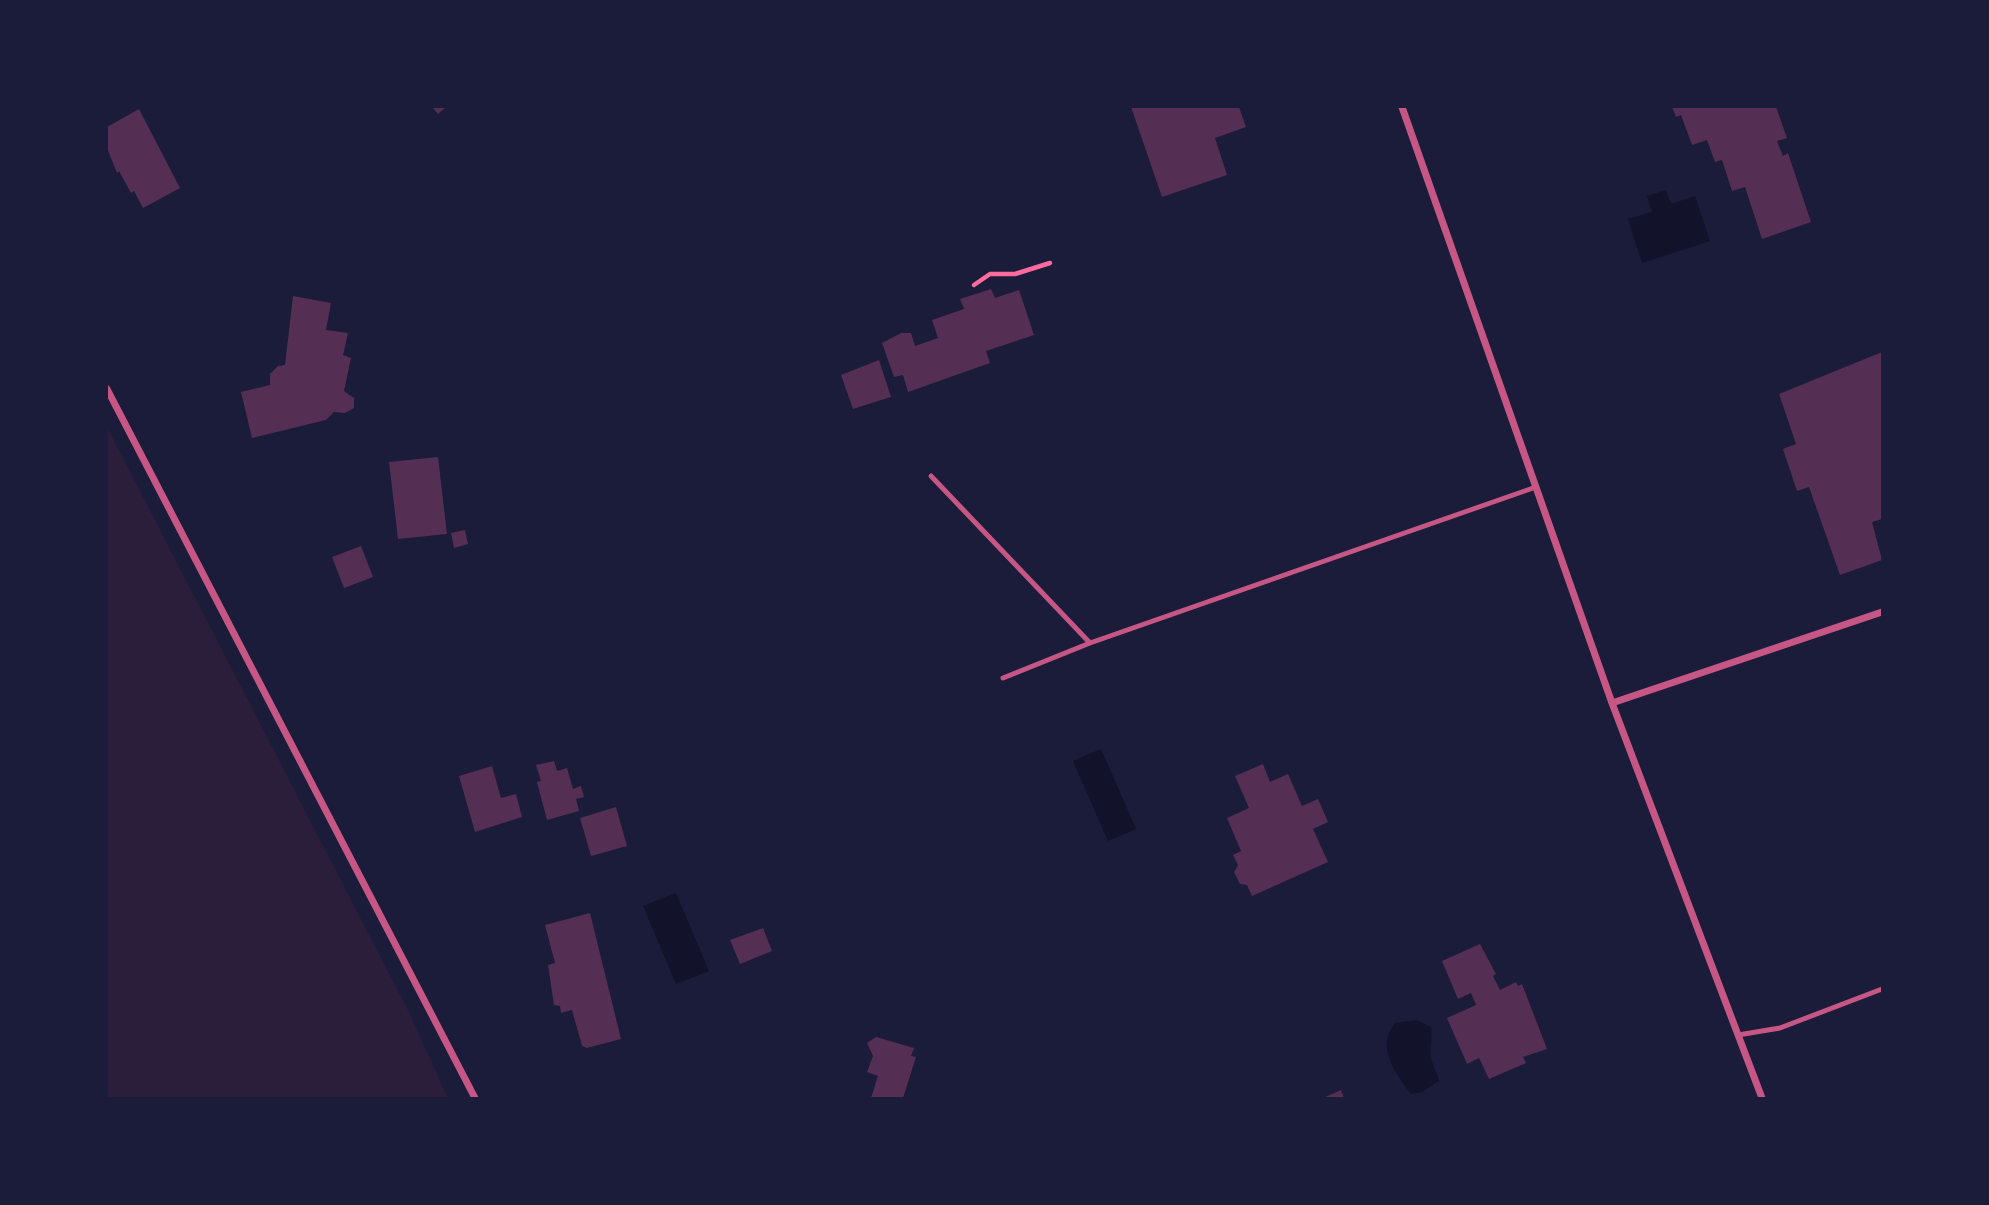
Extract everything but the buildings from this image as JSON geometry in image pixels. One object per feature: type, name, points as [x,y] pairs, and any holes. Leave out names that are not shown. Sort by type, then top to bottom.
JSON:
[{"type":"street","points":[[1402,107],[1612,703],[1762,1098]]},
{"type":"street","points":[[107,388],[475,1098]]},
{"type":"street","points":[[1612,703],[1882,612]]},
{"type":"lane","points":[[931,476],[1090,643]]},
{"type":"lane","points":[[1003,678],[1090,643],[1536,487]]},
{"type":"lane","points":[[1738,1035],[1780,1028],[1882,989]]},
{"type":"path","points":[[974,285],[990,274],[1015,274],[1050,263]]},
{"type":"shaded area","points":[[1666,190],[1671,204],[1695,196],[1710,241],[1642,263],[1628,219],[1652,212],[1647,196]]},
{"type":"shaded area","points":[[107,427],[408,1010],[448,1098],[107,1098]]},
{"type":"shaded area","points":[[1101,749],[1136,829],[1108,841],[1073,761]]},
{"type":"shaded area","points":[[676,893],[709,971],[676,984],[643,906]]},
{"type":"shaded area","points":[[1416,1020],[1431,1027],[1431,1057],[1439,1081],[1422,1092],[1411,1094],[1394,1069],[1387,1051],[1387,1042],[1395,1023]]}]
